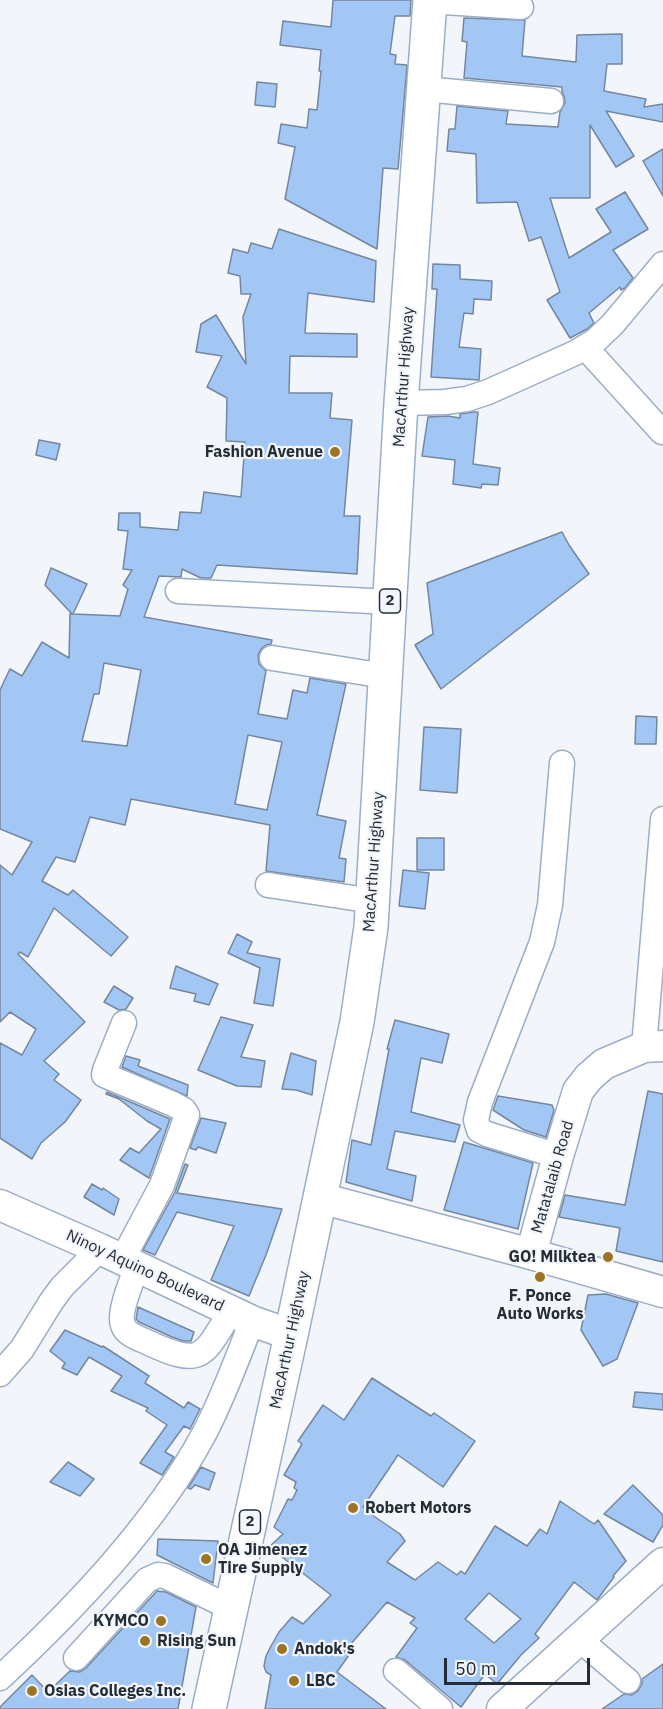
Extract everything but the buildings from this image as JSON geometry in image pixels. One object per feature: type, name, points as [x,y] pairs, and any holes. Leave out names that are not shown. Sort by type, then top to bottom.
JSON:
[{"type":"highway","name":"MacArthur Highway","points":[[209,1709],[357,1022],[371,927],[401,403],[430,1]]},
{"type":"main road","name":"Matatalaib Road","points":[[320,1198],[531,1254],[578,1091],[604,1064],[620,1056],[654,1047]]},
{"type":"main road","name":"Ninoy Aquino Boulevard","points":[[0,1205],[242,1316],[291,1335]]},
{"type":"main road","points":[[531,1254],[663,1292]]},
{"type":"main road","points":[[502,1709],[663,1563]]},
{"type":"street","points":[[430,1],[521,8]]},
{"type":"street","points":[[424,89],[551,100]]},
{"type":"street","points":[[401,403],[467,399],[575,353],[595,341],[612,325],[663,264]]},
{"type":"street","points":[[585,347],[662,432]]},
{"type":"street","points":[[178,591],[390,602]]},
{"type":"street","points":[[272,658],[386,676]]},
{"type":"street","points":[[558,1156],[487,1134],[479,1130],[476,1120],[480,1102],[542,942],[550,905],[562,763]]},
{"type":"street","points":[[654,1047],[663,819]]},
{"type":"street","points":[[268,885],[373,901]]},
{"type":"street","points":[[124,1023],[104,1076],[173,1104],[184,1110],[187,1115],[162,1185],[120,1259],[124,1328],[131,1335],[172,1354],[187,1357],[208,1348],[242,1316]]},
{"type":"street","points":[[0,1374],[22,1349],[62,1287],[120,1259]]},
{"type":"street","points":[[0,1678],[43,1638],[144,1527],[204,1434],[242,1316]]},
{"type":"street","points":[[76,1658],[147,1580],[158,1575],[165,1576],[231,1608]]},
{"type":"street","points":[[579,1639],[628,1681]]},
{"type":"street","points":[[396,1671],[441,1709]]},
{"type":"place","name":"Fashion Avenue","points":[[335,452]]},
{"type":"place","name":"GO! Milktea","points":[[608,1257]]},
{"type":"place","name":"F. Ponce Auto Works","points":[[540,1277]]},
{"type":"place","name":"Robert Motors","points":[[353,1508]]},
{"type":"place","name":"OA Jimenez Tire Supply","points":[[206,1559]]},
{"type":"place","name":"KYMCO","points":[[161,1621]]},
{"type":"place","name":"Rising Sun","points":[[145,1641]]},
{"type":"place","name":"Andok's","points":[[282,1649]]},
{"type":"place","name":"LBC","points":[[294,1681]]},
{"type":"place","name":"Osias Colleges Inc.","points":[[32,1691]]}]
